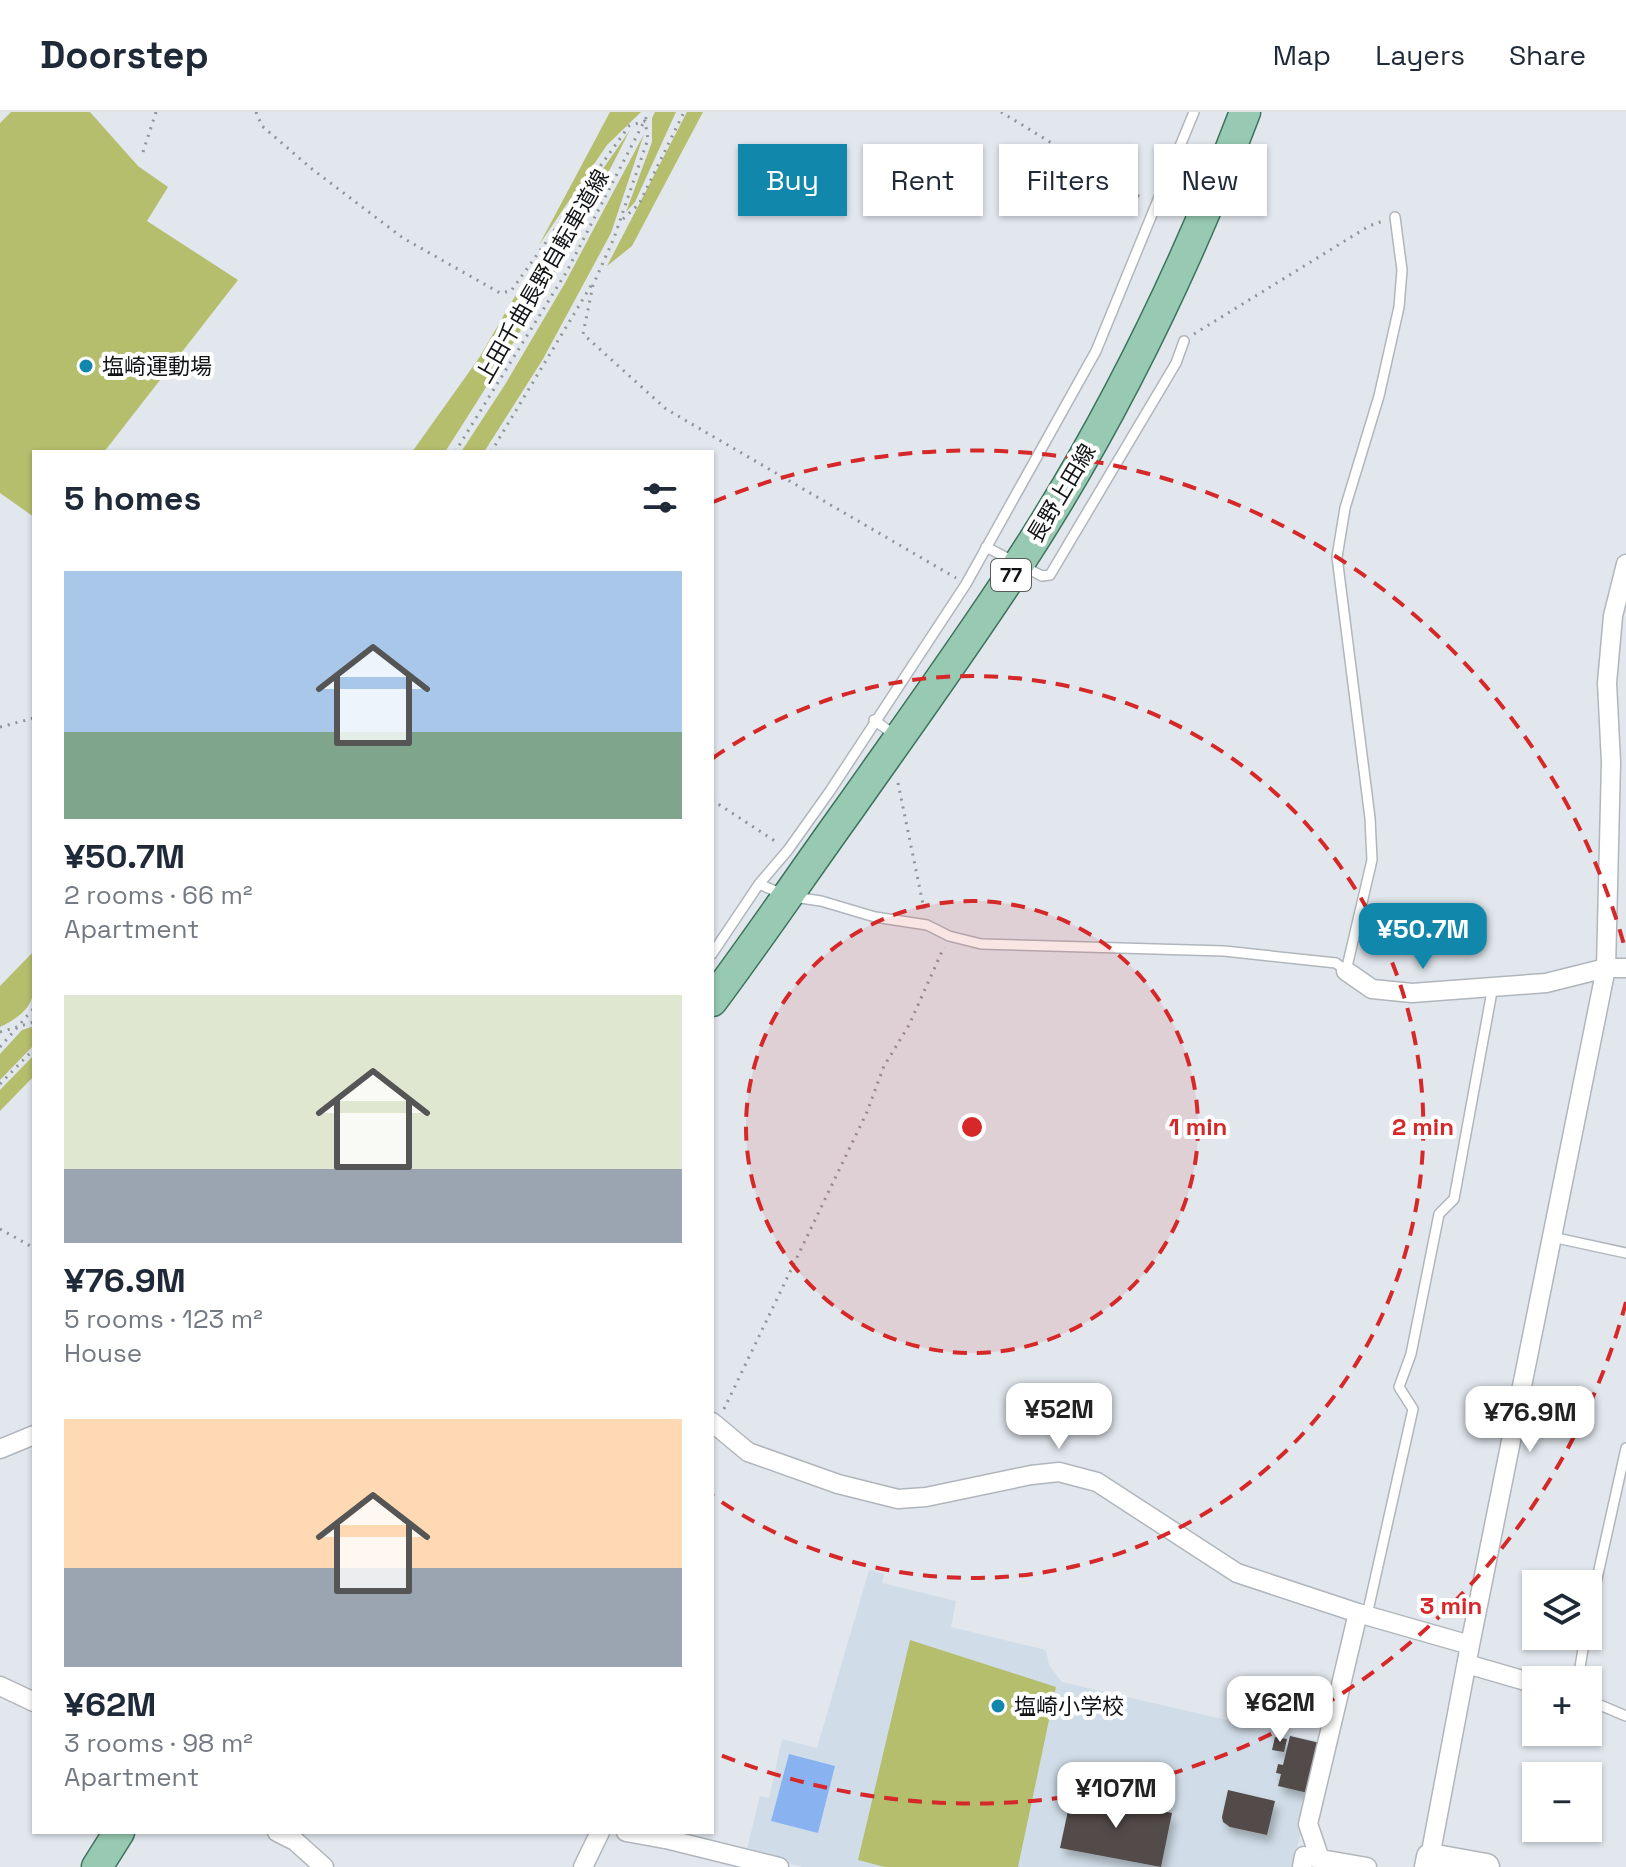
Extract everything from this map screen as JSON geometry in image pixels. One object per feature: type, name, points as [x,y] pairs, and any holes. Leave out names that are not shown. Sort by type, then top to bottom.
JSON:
[{"type":"main road","name":"長野上田線","points":[[714,998],[952,665],[1018,565],[1100,428],[1152,328],[1245,112]]},
{"type":"main road","points":[[97,1867],[118,1834]]},
{"type":"street","points":[[1486,1867],[1429,1862],[1606,968],[1611,762],[1607,683],[1613,616],[1626,564]]},
{"type":"street","points":[[1346,971],[1372,989],[1412,993],[1546,983],[1606,968],[1626,968]]},
{"type":"street","points":[[714,1432],[748,1452],[838,1484],[898,1499],[926,1497],[1059,1472],[1097,1482],[1237,1573],[1362,1614],[1469,1654],[1522,1678]]},
{"type":"street","points":[[0,1449],[32,1436]]},
{"type":"street","points":[[1320,1859],[1308,1824],[1362,1614]]},
{"type":"street","points":[[0,1686],[32,1701]]},
{"type":"street","points":[[281,1834],[295,1841],[324,1867]]},
{"type":"street","points":[[583,1867],[599,1834]]},
{"type":"street","points":[[637,1834],[779,1867]]},
{"type":"street","points":[[1302,1867],[1304,1856],[1367,1867]]},
{"type":"lane","points":[[1181,144],[1194,112]]},
{"type":"lane","points":[[714,951],[759,884],[788,850],[966,584],[1096,351],[1154,213]]},
{"type":"lane","points":[[759,884],[787,896],[821,901],[875,917],[927,925],[949,936],[981,944],[1224,951],[1336,963],[1346,971],[1372,860],[1370,818],[1337,557],[1345,508],[1379,396],[1399,307],[1402,270],[1395,217]]},
{"type":"lane","points":[[986,547],[1042,576],[1050,575],[1176,363],[1184,341]]},
{"type":"lane","points":[[874,720],[890,750]]},
{"type":"lane","points":[[1362,1614],[1413,1409],[1399,1387],[1411,1354],[1439,1214],[1454,1199],[1493,986]]},
{"type":"lane","points":[[1552,1237],[1626,1253]]},
{"type":"lane","points":[[1599,1570],[1626,1448]]},
{"type":"lane","points":[[1602,1706],[1626,1716]]},
{"type":"path","points":[[143,152],[156,112]]},
{"type":"path","points":[[256,112],[262,126],[312,169],[403,238],[500,293],[511,291],[629,126],[645,121],[648,139],[620,222],[593,285],[583,334],[666,409],[966,584]]},
{"type":"path","name":"上田千曲長野自転車道線","points":[[456,450],[567,271],[649,112]]},
{"type":"path","points":[[620,222],[639,204],[684,112]]},
{"type":"path","points":[[1001,112],[1154,203]]},
{"type":"path","points":[[1184,341],[1369,226],[1395,217]]},
{"type":"path","points":[[492,450],[599,272]]},
{"type":"path","points":[[0,727],[32,719]]},
{"type":"path","points":[[890,750],[927,925]]},
{"type":"path","points":[[714,801],[788,850]]},
{"type":"path","points":[[714,1429],[867,1112],[884,1066],[909,1025],[949,936]]},
{"type":"path","points":[[0,1047],[32,1010]]},
{"type":"path","points":[[0,1032],[32,1022]]},
{"type":"path","points":[[0,1084],[32,1051]]},
{"type":"path","points":[[0,1229],[32,1247]]},
{"type":"shaded area","name":"塩崎小学校","points":[[869,1570],[884,1574],[882,1583],[956,1601],[951,1627],[1046,1650],[1049,1665],[1062,1682],[1322,1742],[1293,1867],[803,1867],[746,1853],[760,1796],[769,1798],[782,1739],[817,1748]]},
{"type":"green space","name":"塩崎運動場","points":[[11,112],[90,112],[138,166],[168,187],[147,221],[238,280],[106,450],[32,450],[32,516],[0,493],[0,123]]},
{"type":"green space","points":[[610,112],[641,112],[607,145],[539,245]]},
{"type":"green space","points":[[655,112],[676,112],[635,202],[626,212],[652,142]]},
{"type":"green space","points":[[687,112],[703,112],[632,246],[607,266]]},
{"type":"green space","points":[[630,130],[542,294],[446,450],[413,450],[479,358],[521,286]]},
{"type":"green space","points":[[644,134],[611,233],[543,359],[485,450],[462,450],[506,383],[565,283]]},
{"type":"green space","points":[[32,953],[32,997],[29,1005],[0,1027],[0,986]]},
{"type":"green space","points":[[32,1027],[32,1047],[0,1080],[0,1054],[22,1030]]},
{"type":"green space","points":[[32,1057],[32,1078],[0,1111],[0,1090]]},
{"type":"green space","points":[[910,1640],[1056,1687],[1018,1867],[885,1867],[858,1860]]},
{"type":"water","points":[[789,1754],[835,1766],[818,1833],[771,1821]]},
{"type":"building","points":[[1290,1736],[1320,1743],[1308,1793],[1278,1786],[1281,1774],[1276,1773],[1278,1764],[1283,1765]]},
{"type":"building","points":[[1275,1737],[1287,1739],[1284,1752],[1272,1750]]},
{"type":"building","points":[[1228,1790],[1275,1801],[1267,1835],[1230,1827],[1223,1822]]},
{"type":"building","points":[[1072,1792],[1172,1813],[1161,1867],[1060,1848]]},
{"type":"place","name":"塩崎運動場","points":[[86,366]]},
{"type":"place","name":"塩崎小学校","points":[[998,1706]]}]
